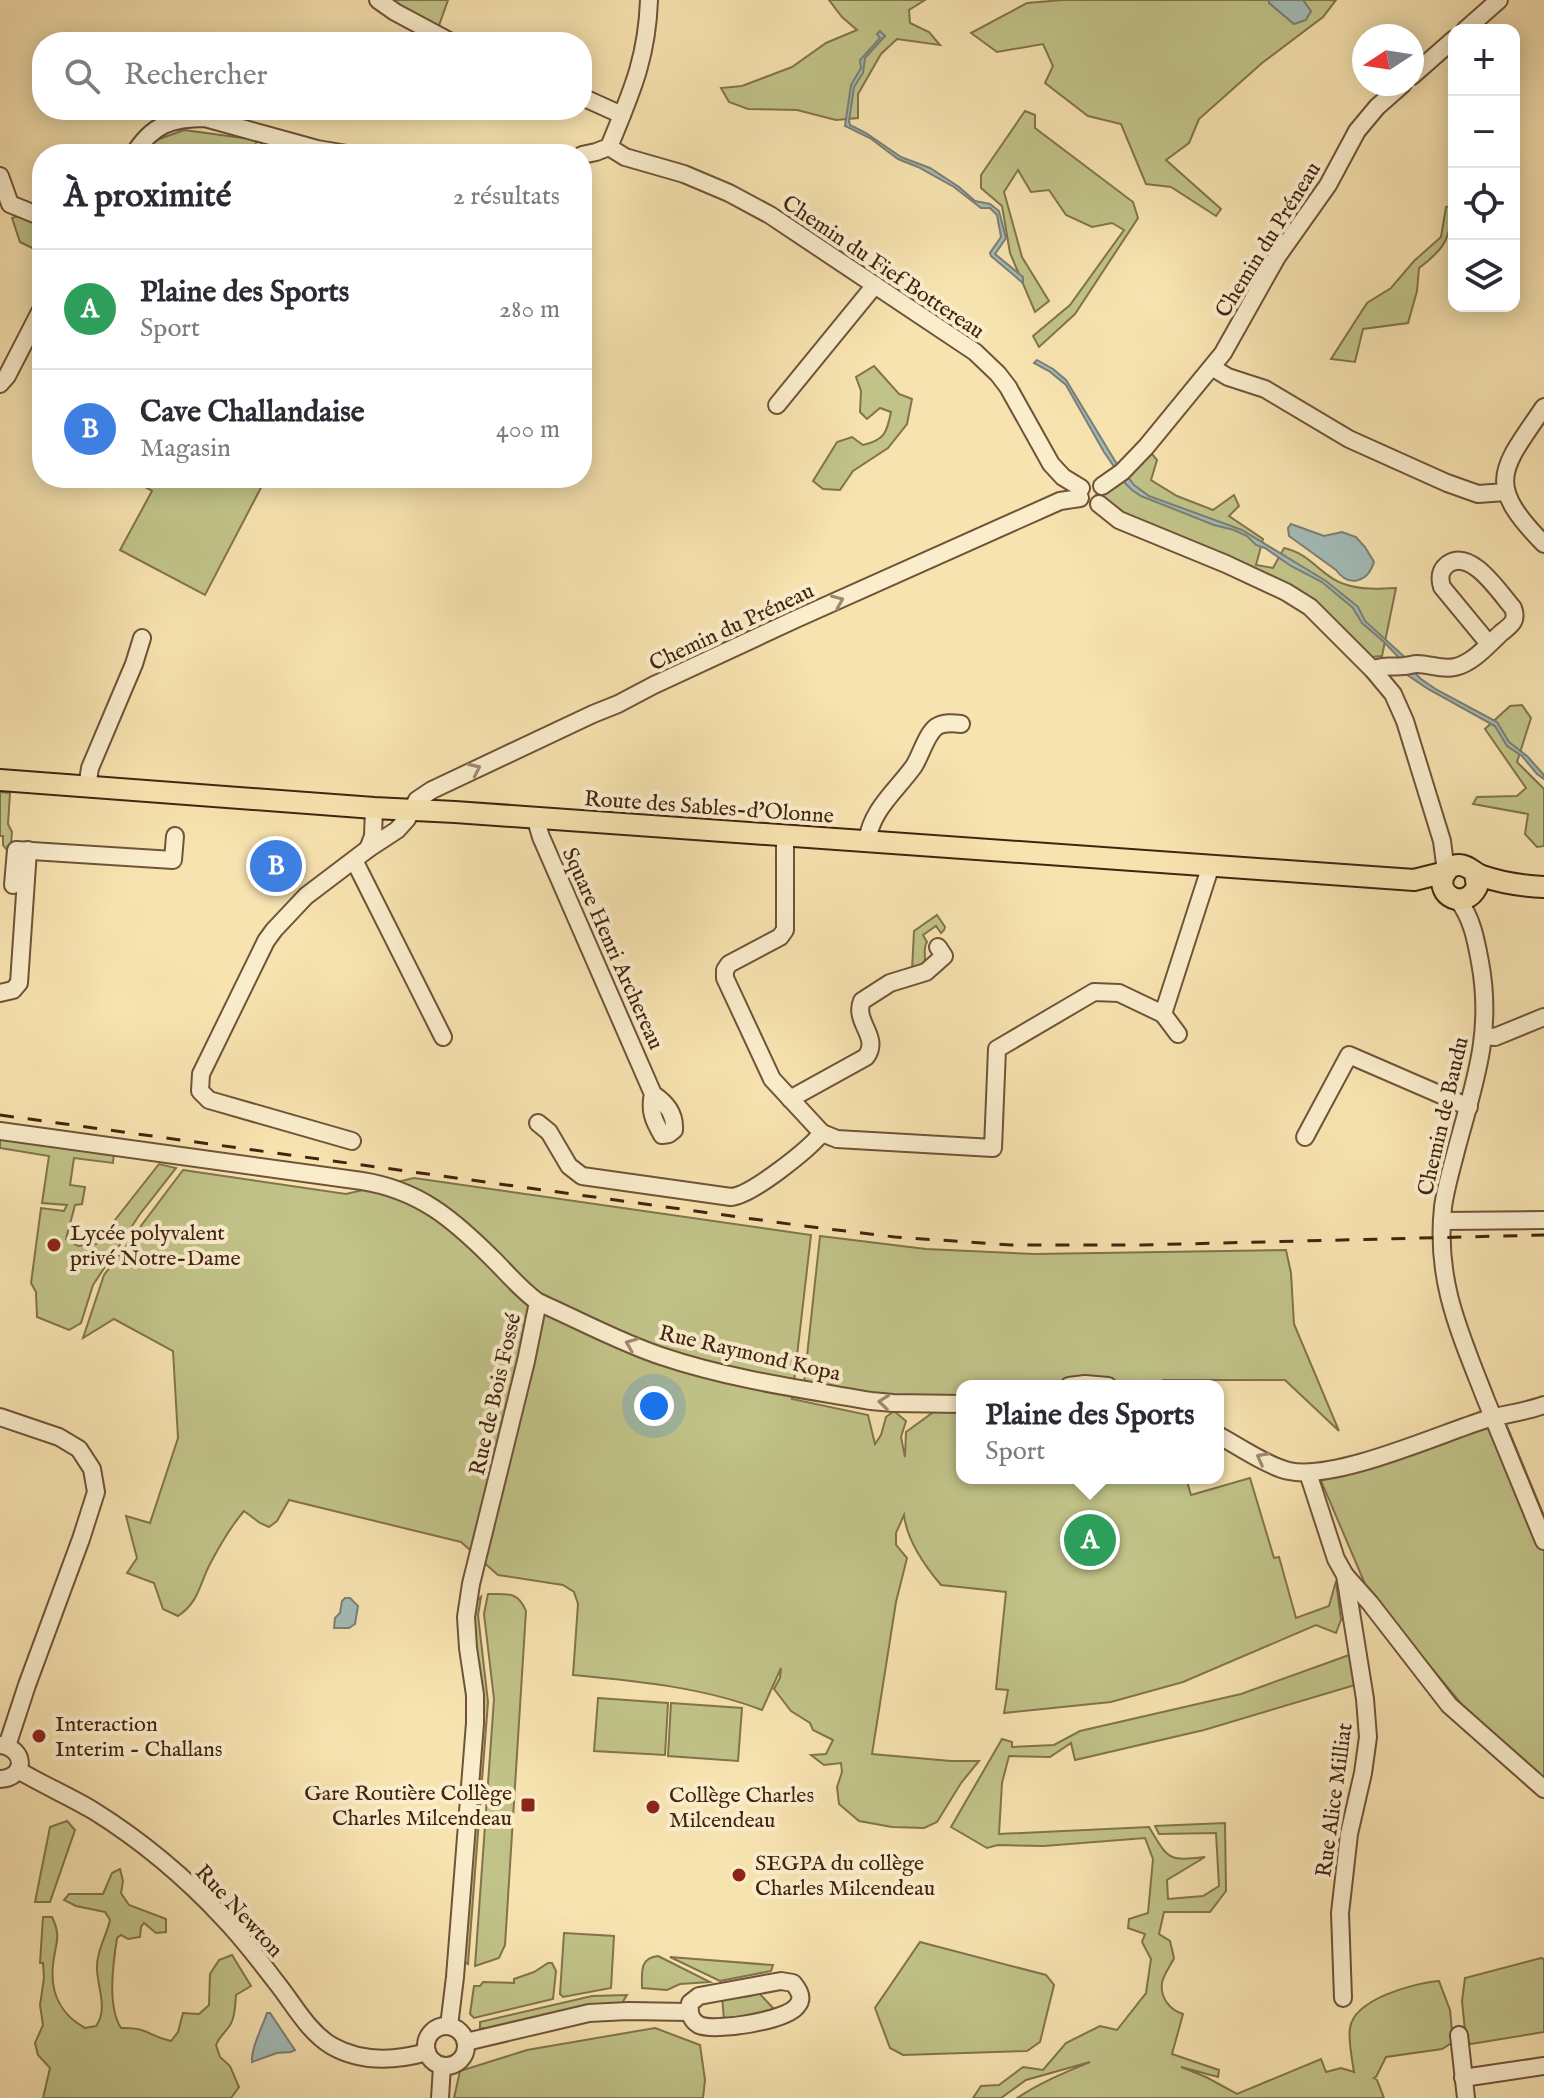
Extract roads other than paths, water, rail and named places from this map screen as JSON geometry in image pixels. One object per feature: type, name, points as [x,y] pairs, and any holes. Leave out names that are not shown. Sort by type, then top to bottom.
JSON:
[{"type":"main road","name":"Route des Sables-d'Olonne","points":[[0,780],[1544,887]]},
{"type":"street","points":[[378,0],[432,32]]},
{"type":"street","points":[[592,153],[609,147],[634,89],[646,41],[649,0]]},
{"type":"street","points":[[1472,24],[1499,0]]},
{"type":"street","points":[[1424,65],[1448,44]]},
{"type":"street","name":"Chemin du Préneau","points":[[1102,486],[1122,472],[1146,447],[1213,368],[1277,257],[1328,185],[1357,131],[1389,96]]},
{"type":"street","points":[[592,102],[622,115]]},
{"type":"street","points":[[140,144],[157,128],[177,120]]},
{"type":"street","points":[[212,120],[299,144]]},
{"type":"street","name":"Chemin du Fief Bottereau","points":[[609,147],[625,157],[684,174],[770,215],[975,352],[998,374],[1020,406],[1051,464],[1080,493]]},
{"type":"street","points":[[0,176],[10,204],[32,213]]},
{"type":"street","points":[[777,405],[875,285]]},
{"type":"street","points":[[0,384],[32,326]]},
{"type":"street","points":[[1213,368],[1228,377],[1265,389],[1349,439],[1447,483],[1478,494],[1506,492]]},
{"type":"street","points":[[1544,407],[1510,457],[1505,472],[1506,492],[1511,505],[1544,544]]},
{"type":"street","points":[[1087,482],[1102,486],[1105,494],[1099,504],[1088,506],[1080,493],[1087,482]]},
{"type":"street","name":"Chemin du Préneau","points":[[352,1141],[209,1100],[200,1091],[201,1074],[266,941],[306,896],[397,830],[419,798],[432,790],[775,628],[1080,493]]},
{"type":"street","points":[[1099,504],[1119,520],[1286,592],[1310,607],[1373,670],[1400,707],[1442,841],[1460,882]]},
{"type":"street","points":[[1373,670],[1377,667],[1415,664],[1458,667],[1471,660],[1514,622],[1516,616],[1513,608],[1478,568],[1464,560],[1452,561],[1443,568],[1439,577],[1442,587],[1489,644]]},
{"type":"street","points":[[87,787],[90,768],[142,638]]},
{"type":"street","points":[[867,841],[869,829],[880,807],[914,765],[935,728],[946,723],[961,724]]},
{"type":"street","points":[[368,849],[373,836],[374,808]]},
{"type":"street","name":"Square Henri Archereau","points":[[538,818],[541,837],[653,1094]]},
{"type":"street","points":[[785,835],[785,930],[780,937],[729,964],[725,978],[768,1072],[822,1133],[837,1139],[993,1148],[997,1049],[1094,992],[1119,993],[1163,1014],[1178,1034]]},
{"type":"street","points":[[0,993],[13,990],[19,983],[13,885],[16,850],[173,860],[175,836]]},
{"type":"street","points":[[354,860],[443,1037]]},
{"type":"street","points":[[1163,1014],[1211,865]]},
{"type":"street","name":"Chemin de Baudu","points":[[1460,882],[1484,982],[1484,1036],[1480,1064],[1446,1191],[1441,1252],[1450,1304],[1544,1541]]},
{"type":"street","points":[[790,1099],[866,1057],[872,1043],[859,1014],[860,1004],[890,983],[926,972],[944,956],[938,947]]},
{"type":"street","points":[[1484,1036],[1495,1037],[1544,1017]]},
{"type":"street","points":[[1305,1137],[1349,1055],[1469,1107]]},
{"type":"street","points":[[538,1123],[549,1132],[569,1166],[582,1176],[731,1197],[740,1196],[758,1185],[807,1150],[822,1133]]},
{"type":"street","name":"Rue de Bois Fossé","points":[[0,1131],[362,1181],[400,1190],[451,1220],[538,1302],[471,1584],[466,1617],[475,1723],[449,2026]]},
{"type":"street","points":[[1442,1221],[1544,1220]]},
{"type":"street","name":"Rue Raymond Kopa","points":[[538,1302],[633,1346],[724,1373],[871,1401],[956,1404]]},
{"type":"street","points":[[1224,1438],[1282,1469],[1308,1473],[1338,1468],[1493,1417],[1544,1405]]},
{"type":"street","points":[[0,1417],[59,1437],[79,1449],[92,1469],[96,1492],[4,1745],[17,1751],[20,1761],[18,1770],[13,1776],[0,1779]]},
{"type":"street","name":"Rue Alice Milliat","points":[[1308,1473],[1336,1559],[1345,1575],[1368,1737],[1349,1834],[1340,1913],[1343,1998]]},
{"type":"street","points":[[1345,1575],[1449,1705],[1544,1789]]},
{"type":"street","name":"Rue Newton","points":[[18,1770],[91,1810],[162,1860],[226,1920],[308,2024],[330,2045],[374,2059],[399,2060],[427,2052]]},
{"type":"street","points":[[781,1981],[793,1983],[800,1997],[795,2009],[750,2024],[704,2026],[694,2022],[689,2012],[690,2003],[699,1996],[781,1981]]},
{"type":"street","points":[[466,2042],[589,2013],[689,2012]]},
{"type":"street","points":[[441,2027],[456,2029],[466,2042],[463,2057],[457,2063],[442,2066],[435,2063],[427,2052],[429,2036],[441,2027]]},
{"type":"street","points":[[1459,2035],[1466,2098]]},
{"type":"street","points":[[440,2098],[442,2066]]},
{"type":"street","points":[[1463,2078],[1544,2066]]},
{"type":"water","points":[[1269,0],[1303,0],[1311,11],[1306,20],[1294,24]]},
{"type":"water","points":[[880,31],[885,36],[865,58],[863,73],[854,87],[850,125],[901,157],[930,168],[975,201],[990,204],[999,211],[1006,238],[995,254],[1023,277],[1023,283],[991,256],[1001,237],[997,215],[990,208],[981,208],[954,187],[898,159],[870,138],[845,126],[851,85],[861,68],[860,60],[880,38],[877,34]]},
{"type":"water","points":[[1037,360],[1066,380],[1118,466],[1115,468],[1104,452],[1066,385],[1034,363]]},
{"type":"water","points":[[1128,477],[1149,496],[1242,530],[1326,581],[1358,607],[1365,621],[1408,660],[1402,661],[1362,623],[1353,608],[1322,582],[1256,545],[1247,536],[1141,496],[1124,482]]},
{"type":"water","points":[[1291,524],[1324,536],[1342,532],[1356,537],[1374,562],[1371,569],[1358,580],[1341,576],[1289,536]]},
{"type":"water","points":[[1411,669],[1437,690],[1497,722],[1509,742],[1527,756],[1544,779],[1522,756],[1507,746],[1495,726],[1406,674],[1405,671]]},
{"type":"water","points":[[345,1598],[350,1598],[358,1606],[355,1624],[349,1628],[334,1628],[335,1618]]},
{"type":"water","points":[[267,2013],[295,2050],[252,2062],[255,2044]]},
{"type":"railway","points":[[0,1115],[895,1237],[1011,1245],[1141,1245],[1544,1235]]},
{"type":"place","name":"Cave Challandaise","points":[[276,866]]},
{"type":"place","name":"Lycée polyvalent privé Notre-Dame","points":[[54,1245]]},
{"type":"place","name":"Plaine des Sports","points":[[1090,1540]]},
{"type":"place","name":"Interaction Interim - Challans","points":[[39,1736]]},
{"type":"place","name":"Gare Routière Collège Charles Milcendeau","points":[[528,1805]]},
{"type":"place","name":"Collège Charles Milcendeau","points":[[653,1807]]},
{"type":"place","name":"SEGPA du collège Charles Milcendeau","points":[[739,1875]]}]
